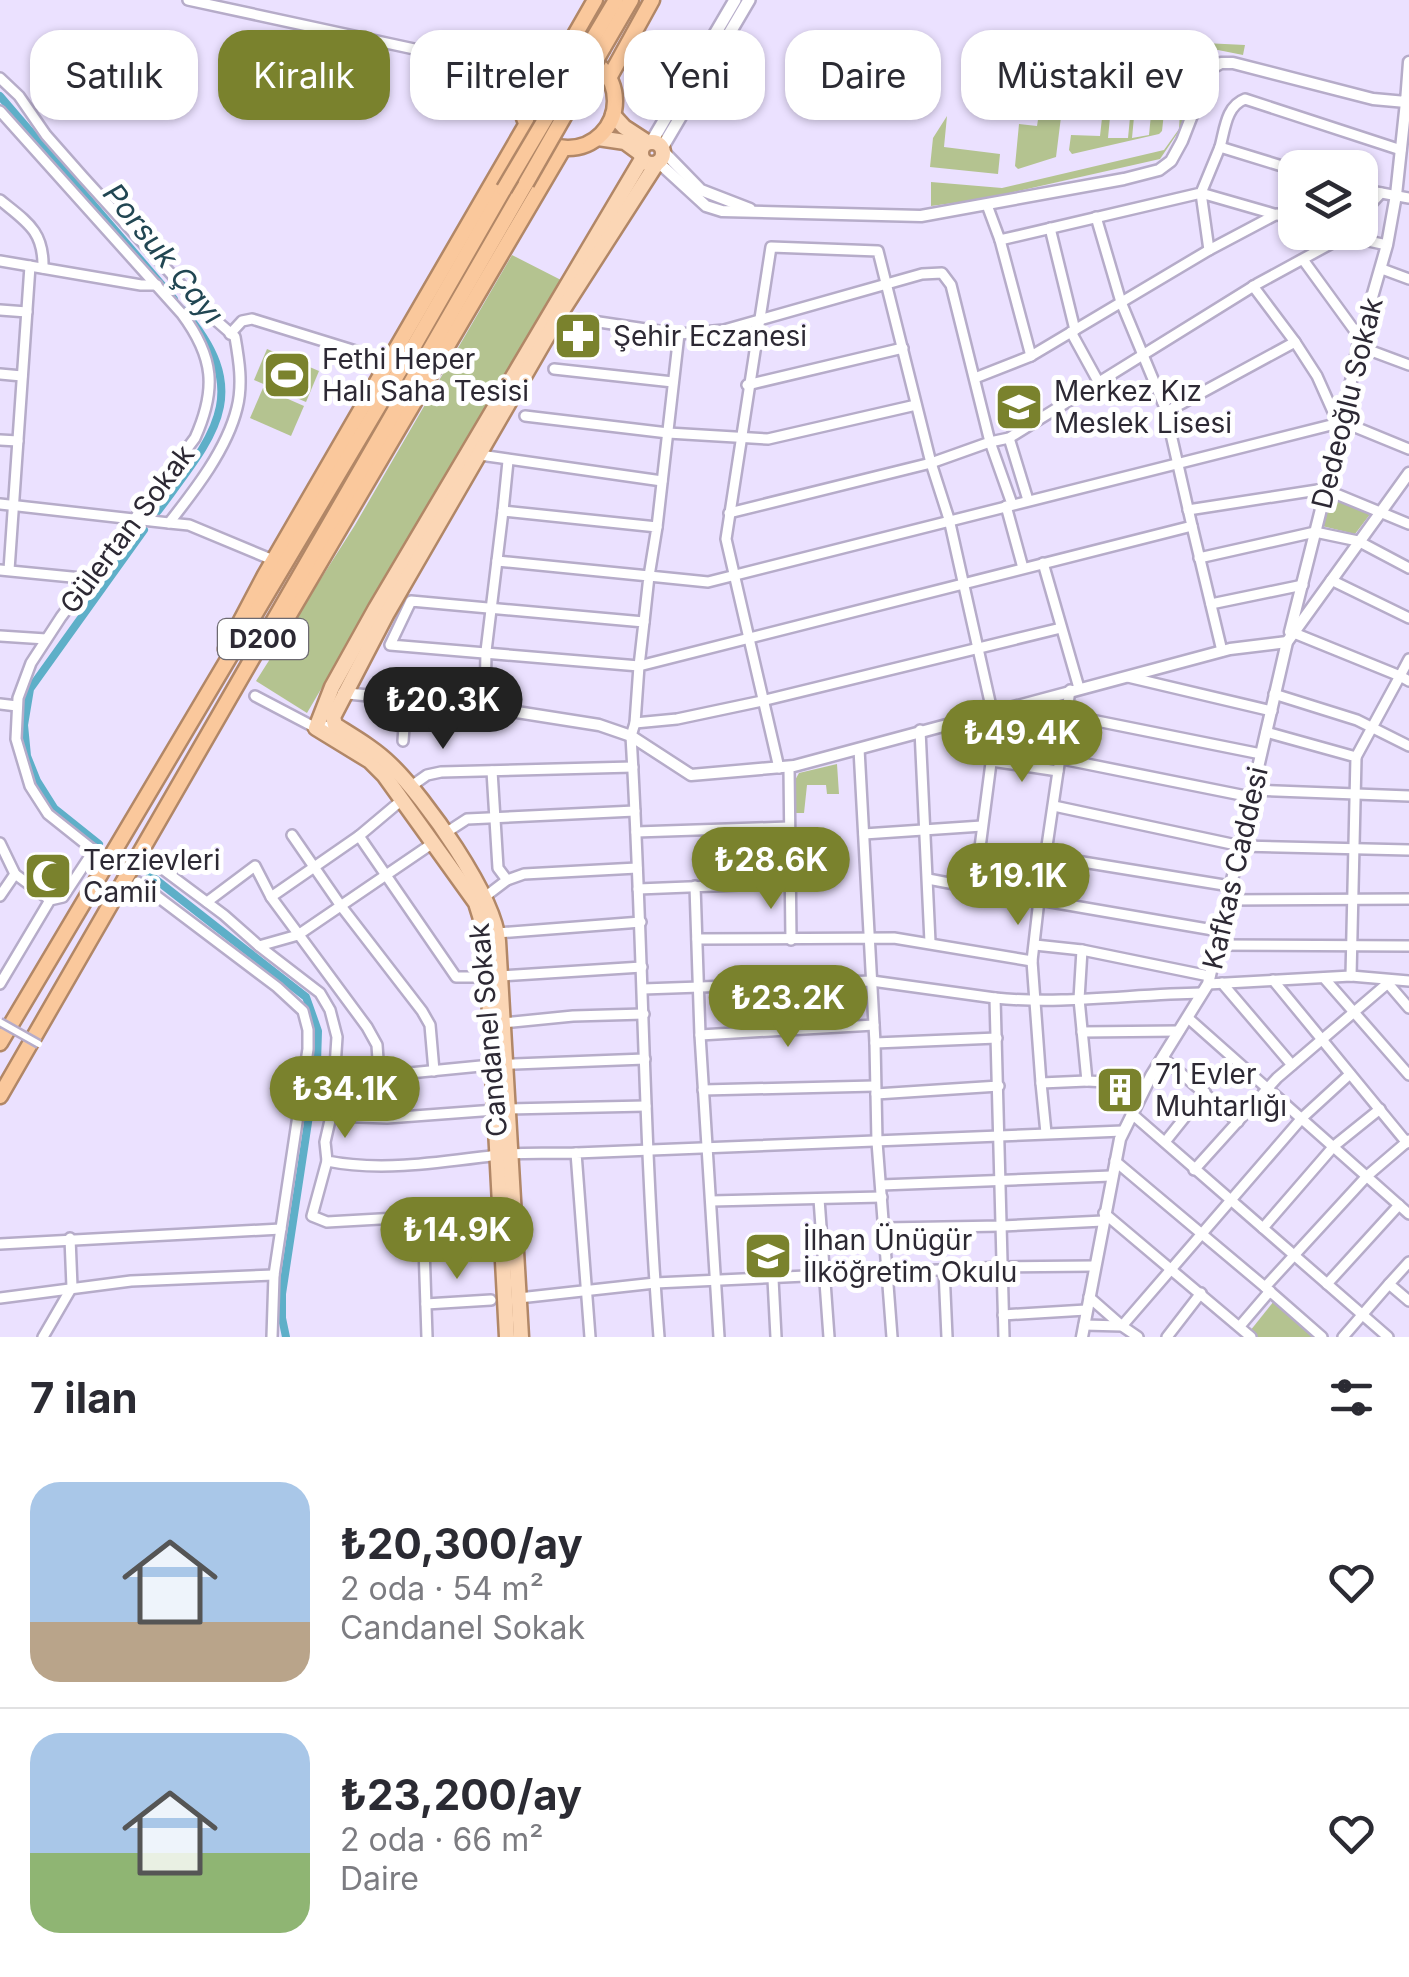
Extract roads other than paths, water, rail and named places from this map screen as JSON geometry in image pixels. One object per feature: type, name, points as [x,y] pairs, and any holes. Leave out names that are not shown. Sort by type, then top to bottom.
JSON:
[{"type":"highway","points":[[578,30],[595,0]]},
{"type":"highway","name":"D200","points":[[603,30],[616,0]]},
{"type":"highway","name":"D200","points":[[604,36],[631,0]]},
{"type":"highway","points":[[610,78],[652,0]]},
{"type":"highway","points":[[525,120],[536,137],[563,149],[598,138],[613,115],[615,103],[610,78],[604,73]]},
{"type":"highway","name":"D200","points":[[0,1043],[504,189],[549,120]]},
{"type":"highway","name":"D200","points":[[0,1096],[228,704],[558,120]]},
{"type":"highway","points":[[206,697],[235,628],[526,125]]},
{"type":"highway","points":[[238,683],[278,632],[563,149]]},
{"type":"main road","points":[[520,1337],[498,1065],[502,1023],[494,976],[498,933],[486,896],[439,839],[380,755],[335,725],[333,717],[343,693],[653,152],[735,0]]},
{"type":"main road","points":[[407,793],[370,761],[316,728],[332,687],[376,608],[749,0]]},
{"type":"main road","points":[[613,115],[653,152]]},
{"type":"main road","points":[[598,138],[653,152]]},
{"type":"main road","name":"Candanel Sokak","points":[[439,839],[476,903],[485,932],[494,976],[498,1065]]},
{"type":"main road","name":"Candanel Sokak","points":[[505,1155],[507,1337]]},
{"type":"street","points":[[188,0],[410,49]]},
{"type":"street","name":"Dedeoğlu Sokak","points":[[1291,638],[1359,342],[1387,246],[1407,108],[1409,62]]},
{"type":"street","points":[[653,152],[701,190],[751,210],[910,216],[987,205],[1160,170],[1171,161],[1182,142],[1210,69],[1220,63],[1233,63],[1407,108]]},
{"type":"street","points":[[0,78],[19,96],[46,136],[203,310],[235,337],[241,378],[237,409],[223,442],[169,523]]},
{"type":"street","points":[[1209,250],[1202,193],[1236,102],[1245,99],[1401,150]]},
{"type":"street","name":"Gülertan Sokak","points":[[0,110],[157,285],[202,342],[209,368],[210,391],[195,438],[46,639],[23,682],[17,706],[16,738],[30,786],[48,814],[107,861]]},
{"type":"street","points":[[1220,147],[1278,165]]},
{"type":"street","points":[[1378,192],[1409,198]]},
{"type":"street","points":[[1000,240],[1202,193],[1277,214]]},
{"type":"street","points":[[1378,196],[1381,193]]},
{"type":"street","points":[[0,200],[31,226],[43,245],[43,268]]},
{"type":"street","points":[[987,205],[1031,356]]},
{"type":"street","points":[[975,378],[1031,356],[1277,214]]},
{"type":"street","points":[[1096,217],[1122,302],[1166,412],[1222,651]]},
{"type":"street","points":[[1050,228],[1073,331],[1099,383]]},
{"type":"street","points":[[1378,244],[1387,246]]},
{"type":"street","points":[[791,940],[790,828],[784,767],[762,701],[726,539],[771,247],[878,250],[948,519],[976,651],[995,710],[975,886]]},
{"type":"street","points":[[729,514],[931,463],[1009,438],[1253,286],[1319,250]]},
{"type":"street","points":[[1304,260],[1359,342],[1409,365]]},
{"type":"street","points":[[0,261],[157,285]]},
{"type":"street","points":[[30,266],[13,504],[4,570],[92,578]]},
{"type":"street","points":[[1382,269],[1409,279]]},
{"type":"street","points":[[579,319],[679,334],[724,330],[922,274],[942,273],[951,285],[1023,568]]},
{"type":"street","points":[[1253,286],[1317,376],[1340,422]]},
{"type":"street","points":[[0,310],[27,312]]},
{"type":"street","points":[[230,334],[242,320],[252,318],[388,362]]},
{"type":"street","points":[[658,1337],[630,736],[635,723],[679,334]]},
{"type":"street","points":[[1166,412],[1295,342]]},
{"type":"street","points":[[747,385],[903,348]]},
{"type":"street","points":[[554,370],[673,382]]},
{"type":"street","points":[[0,374],[22,376]]},
{"type":"street","points":[[524,416],[768,440],[916,405]]},
{"type":"street","points":[[497,561],[708,582],[1340,422],[1409,448]]},
{"type":"street","points":[[1009,438],[1028,500]]},
{"type":"street","points":[[0,440],[18,441]]},
{"type":"street","points":[[480,455],[662,481]]},
{"type":"street","points":[[485,707],[486,652],[508,461]]},
{"type":"street","name":"Kafkas Caddesi","points":[[1083,1331],[1123,1131],[1206,984],[1274,694],[1291,638],[1409,473]]},
{"type":"street","points":[[1188,510],[1324,489],[1409,524]]},
{"type":"street","points":[[0,504],[188,525],[274,560]]},
{"type":"street","points":[[503,511],[657,527]]},
{"type":"street","points":[[644,622],[410,600],[390,644],[639,666],[1192,526]]},
{"type":"street","points":[[1200,558],[1315,532],[1358,541],[1409,568]]},
{"type":"street","points":[[1042,563],[1075,689],[1058,771],[1032,961],[1046,1133]]},
{"type":"street","points":[[1331,580],[1409,618]]},
{"type":"street","points":[[1210,604],[1303,585]]},
{"type":"street","points":[[635,723],[677,719],[762,701],[1061,628]]},
{"type":"street","points":[[0,636],[46,639]]},
{"type":"street","points":[[343,693],[485,707],[599,725],[630,736],[691,775],[784,767],[1222,651],[1291,638],[1404,679]]},
{"type":"street","points":[[1351,976],[1356,757],[1404,679],[1409,659]]},
{"type":"street","points":[[1126,676],[1272,711]]},
{"type":"street","points":[[1274,694],[1357,720],[1409,746]]},
{"type":"street","points":[[255,696],[316,728],[335,725]]},
{"type":"street","points":[[403,740],[406,700]]},
{"type":"street","points":[[0,704],[17,706]]},
{"type":"street","points":[[1067,715],[1261,754]]},
{"type":"street","points":[[920,730],[930,942]]},
{"type":"street","points":[[1266,732],[1356,757]]},
{"type":"street","points":[[859,749],[877,1142],[892,1337]]},
{"type":"street","points":[[1062,760],[1252,793],[1409,796]]},
{"type":"street","points":[[991,761],[1058,771]]},
{"type":"street","points":[[271,896],[359,836],[427,775],[632,767]]},
{"type":"street","points":[[492,772],[498,868],[508,880]]},
{"type":"street","points":[[1054,806],[1241,846],[1409,850]]},
{"type":"street","points":[[259,946],[298,935],[467,819],[635,811]]},
{"type":"street","points":[[864,834],[982,826]]},
{"type":"street","points":[[636,832],[790,828]]},
{"type":"street","points":[[292,834],[430,1025],[434,1071]]},
{"type":"street","points":[[359,836],[456,977],[642,967]]},
{"type":"street","points":[[0,844],[15,874],[50,900]]},
{"type":"street","points":[[0,984],[50,900],[63,897],[94,850]]},
{"type":"street","points":[[141,854],[320,993],[330,1010],[337,1037],[338,1080],[328,1102],[331,1116],[325,1142],[326,1161],[312,1216],[327,1222],[503,1212]]},
{"type":"street","points":[[1046,856],[1230,886]]},
{"type":"street","points":[[207,902],[254,866],[298,935],[367,1027],[376,1045],[379,1074]]},
{"type":"street","points":[[486,896],[524,874],[637,868]]},
{"type":"street","points":[[0,896],[15,874]]},
{"type":"street","points":[[928,879],[1218,931]]},
{"type":"street","points":[[138,882],[303,1011],[308,1049],[274,1275],[272,1337]]},
{"type":"street","points":[[638,889],[790,884]]},
{"type":"street","points":[[696,886],[700,1036],[719,1337]]},
{"type":"street","points":[[1227,900],[1409,899]]},
{"type":"street","points":[[498,933],[641,922]]},
{"type":"street","points":[[696,939],[869,937],[930,942],[1032,961]]},
{"type":"street","points":[[1035,945],[1082,950],[1206,984]]},
{"type":"street","points":[[1216,945],[1409,946]]},
{"type":"street","points":[[1082,950],[1079,999],[1086,1081]]},
{"type":"street","points":[[643,989],[872,981],[1037,1001],[1272,980],[1351,976],[1409,981]]},
{"type":"street","points":[[1324,978],[1409,1075]]},
{"type":"street","points":[[1240,1326],[1367,1176],[1408,1142],[1272,980]]},
{"type":"street","points":[[1386,981],[1409,1008]]},
{"type":"street","points":[[1194,1170],[1267,1089],[1356,1013],[1386,981]]},
{"type":"street","points":[[1222,983],[1292,1065]]},
{"type":"street","points":[[996,998],[1004,1337]]},
{"type":"street","points":[[502,1023],[644,1014]]},
{"type":"street","points":[[1188,1018],[1409,1214]]},
{"type":"street","points":[[0,1022],[39,1044]]},
{"type":"street","points":[[700,1036],[874,1025]]},
{"type":"street","points":[[1082,1032],[1179,1031]]},
{"type":"street","points":[[875,1043],[997,1038]]},
{"type":"street","points":[[1163,1058],[1238,1122]]},
{"type":"street","points":[[338,1080],[498,1065],[645,1060]]},
{"type":"street","points":[[1083,1331],[1122,1326],[1302,1118],[1350,1074]]},
{"type":"street","points":[[1041,1084],[1148,1084]]},
{"type":"street","points":[[703,1090],[999,1086]]},
{"type":"street","points":[[1165,1142],[1204,1092]]},
{"type":"street","points":[[331,1116],[387,1118],[501,1109],[646,1106]]},
{"type":"street","points":[[1264,1228],[1334,1146],[1380,1109]]},
{"type":"street","points":[[1131,1113],[1388,1337]]},
{"type":"street","points":[[326,1161],[408,1164],[505,1155],[1123,1131]]},
{"type":"street","points":[[576,1153],[590,1337]]},
{"type":"street","points":[[1115,1161],[1322,1337]]},
{"type":"street","points":[[881,1185],[1112,1176]]},
{"type":"street","points":[[710,1201],[882,1197]]},
{"type":"street","points":[[818,1200],[829,1337]]},
{"type":"street","points":[[1327,1284],[1398,1206]]},
{"type":"street","points":[[422,1216],[427,1337]]},
{"type":"street","points":[[884,1228],[1002,1226],[1104,1217],[1172,1268],[1250,1337]]},
{"type":"street","points":[[0,1244],[282,1229]]},
{"type":"street","points":[[44,1337],[72,1287],[70,1238]]},
{"type":"street","points":[[1343,1337],[1409,1262]]},
{"type":"street","points":[[519,1298],[655,1284],[1003,1266],[1095,1266]]},
{"type":"street","points":[[944,1270],[948,1337]]},
{"type":"street","points":[[0,1298],[131,1280],[274,1275]]},
{"type":"street","points":[[774,1280],[776,1337]]},
{"type":"street","points":[[1389,1284],[1409,1302]]},
{"type":"street","points":[[1167,1337],[1201,1293]]},
{"type":"street","points":[[1089,1297],[1138,1337]]},
{"type":"street","points":[[426,1304],[491,1300]]},
{"type":"street","points":[[1003,1314],[1086,1310]]},
{"type":"waterway","name":"Porsuk Çayı","points":[[0,96],[174,299]]},
{"type":"waterway","name":"Porsuk Çayı","points":[[158,511],[209,437],[221,391],[217,366],[205,340],[183,310]]},
{"type":"waterway","name":"Porsuk Çayı","points":[[99,844],[54,808],[27,756],[24,725],[30,689],[144,530]]},
{"type":"waterway","points":[[150,875],[306,997],[318,1031],[317,1063],[282,1294],[286,1337]]},
{"type":"place","name":"Şehir Eczanesi","points":[[578,336]]},
{"type":"place","name":"Fethi Heper Halı Saha Tesisi","points":[[287,375]]},
{"type":"place","name":"Merkez Kız Meslek Lisesi","points":[[1019,407]]},
{"type":"place","name":"Terzievleri Camii","points":[[48,876]]},
{"type":"place","name":"71 Evler Muhtarlığı","points":[[1120,1090]]},
{"type":"place","name":"İlhan Ünügür İlköğretim Okulu","points":[[768,1256]]}]
